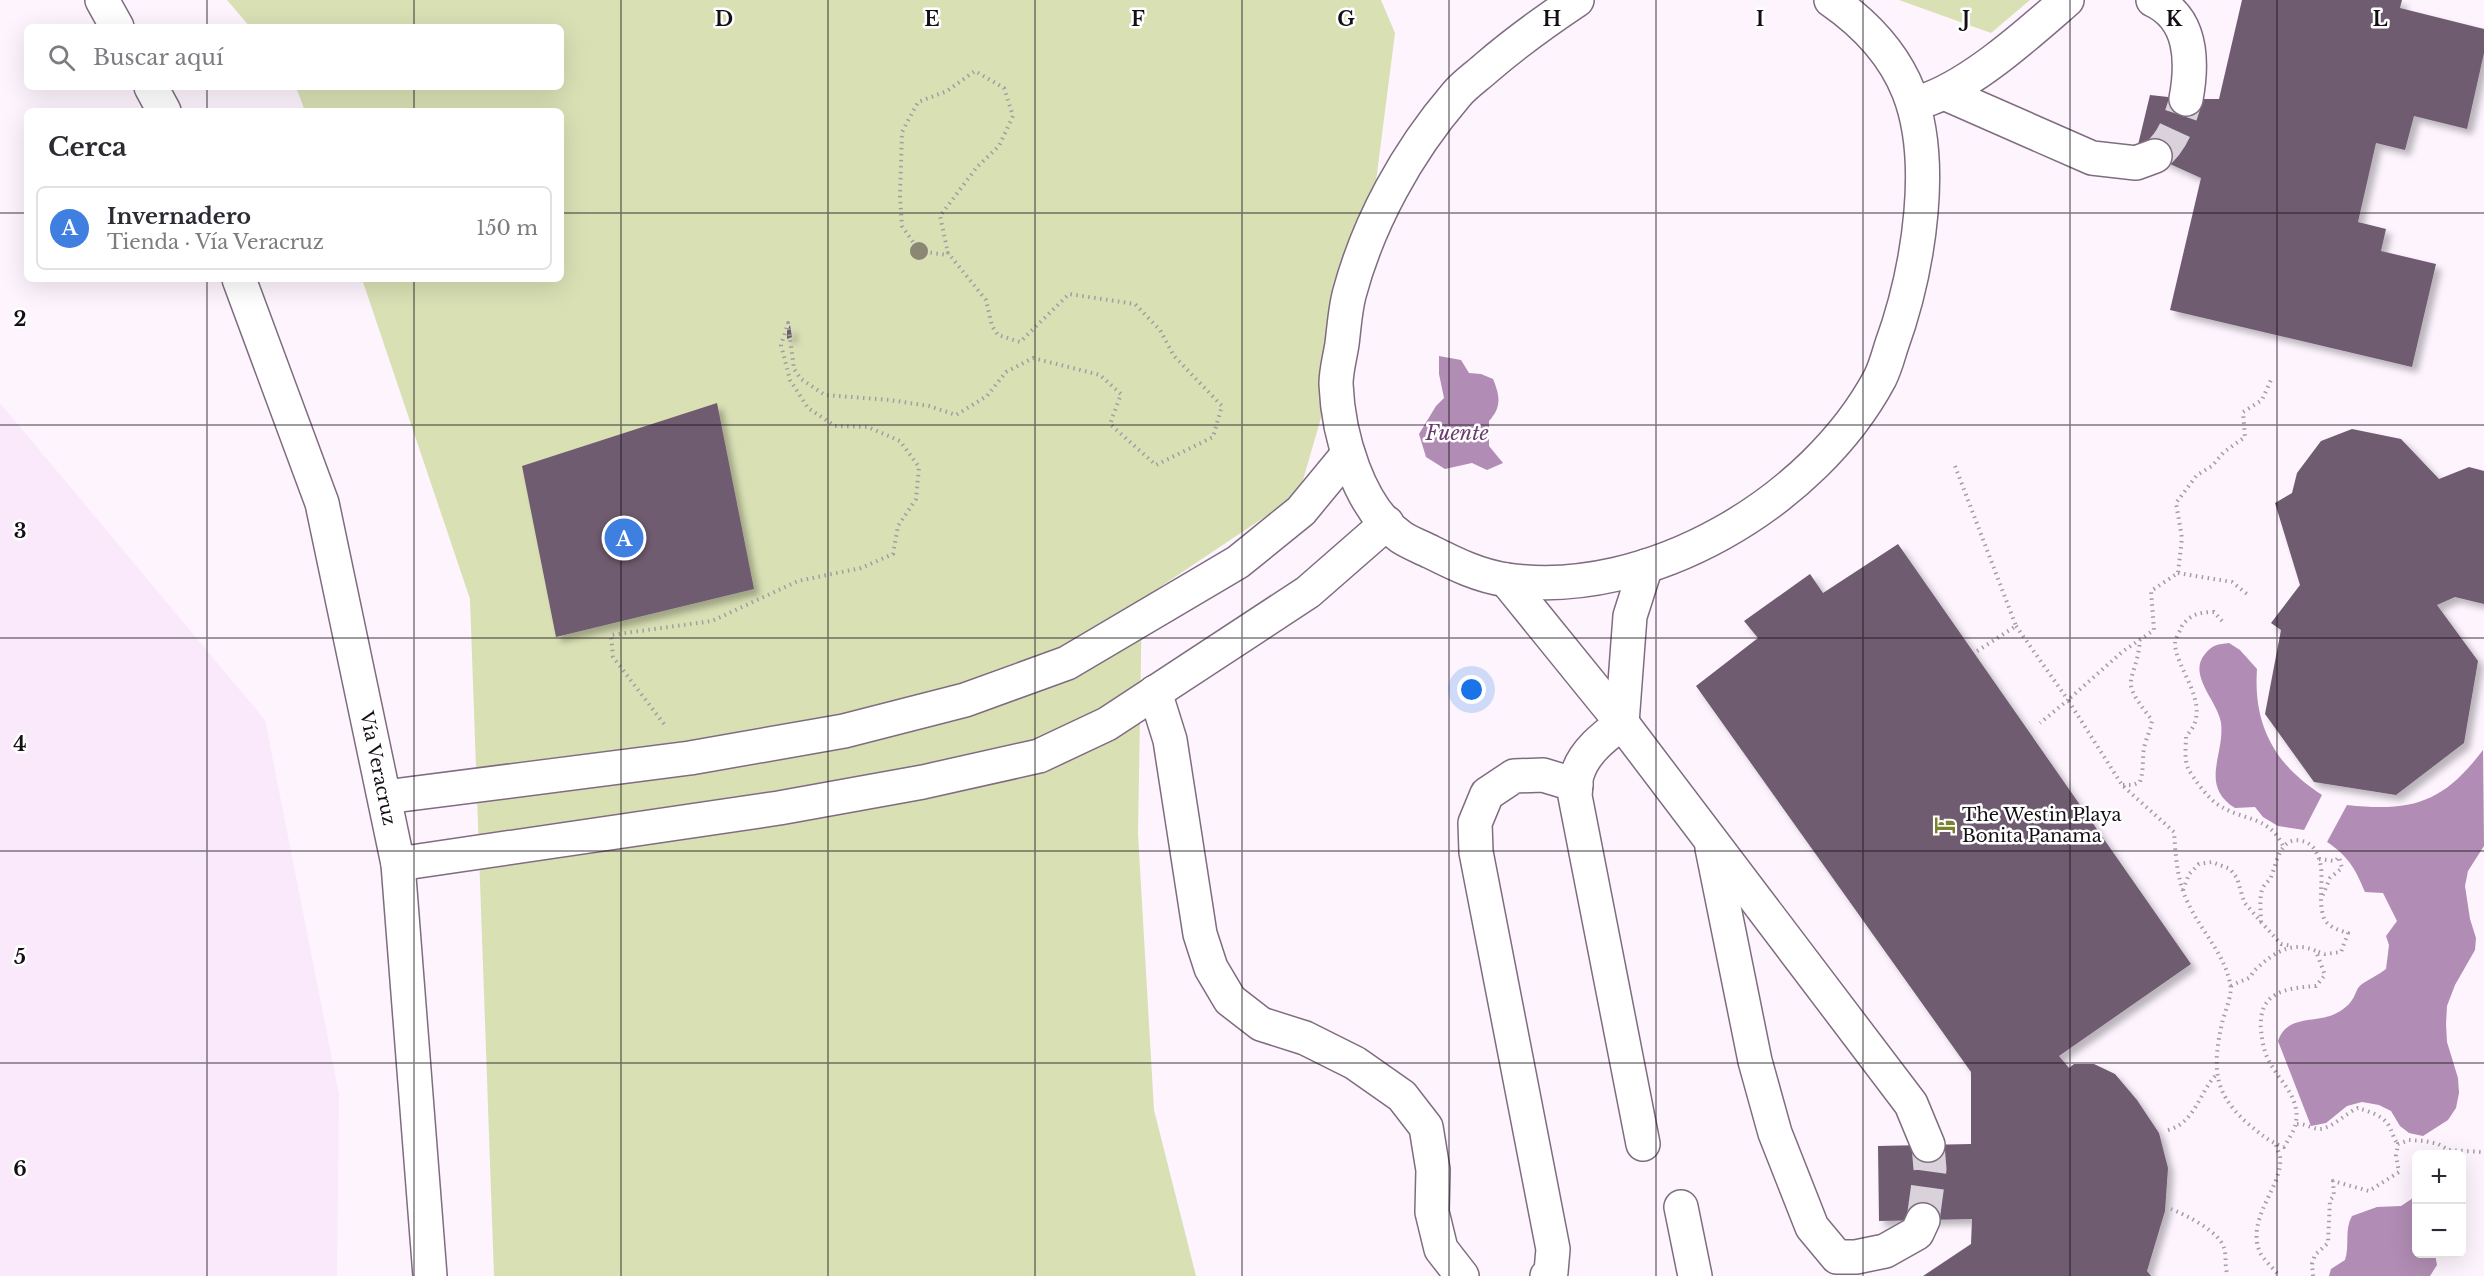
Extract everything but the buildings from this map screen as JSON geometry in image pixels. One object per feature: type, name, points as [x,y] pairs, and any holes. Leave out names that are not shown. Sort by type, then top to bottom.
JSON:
[{"type":"street","points":[[102,0],[115,24]]},
{"type":"street","points":[[1577,0],[1524,35],[1457,93],[1408,159],[1374,224],[1349,296],[1336,381],[1347,454],[1366,497],[1387,523],[1400,536],[1465,569],[1506,580],[1549,582],[1591,578],[1646,566],[1697,546],[1749,518],[1795,483],[1841,437],[1881,376],[1904,311],[1919,243],[1924,183],[1921,138],[1909,89],[1886,49],[1837,2]]},
{"type":"street","points":[[1913,105],[1944,93],[2022,38],[2067,0]]},
{"type":"street","points":[[2153,0],[2168,7],[2182,26],[2189,56],[2189,82],[2186,99]]},
{"type":"street","points":[[153,90],[162,108]]},
{"type":"street","points":[[1944,93],[2092,158],[2136,163],[2155,156]]},
{"type":"street","name":"Vía Veracruz","points":[[240,282],[322,503],[398,864],[430,1276]]},
{"type":"street","points":[[385,797],[690,758],[855,728],[965,700],[1067,663],[1238,562],[1301,511],[1347,454]]},
{"type":"street","points":[[398,864],[779,808],[970,772],[1039,756],[1107,724],[1308,592],[1387,523]]},
{"type":"street","points":[[1644,1144],[1575,796],[1577,773],[1586,756],[1600,740],[1622,723],[1630,616],[1646,566]]},
{"type":"street","points":[[1506,580],[1622,723],[1911,1104],[1928,1145]]},
{"type":"street","points":[[1155,692],[1170,740],[1200,934],[1210,968],[1230,1000],[1261,1024],[1305,1038],[1355,1063],[1402,1096],[1426,1127],[1433,1170],[1432,1212],[1441,1249],[1462,1276]]},
{"type":"street","points":[[1547,1276],[1551,1272],[1553,1249],[1476,852],[1475,823],[1487,794],[1514,776],[1543,775],[1576,785]]},
{"type":"street","points":[[1710,839],[1755,1061],[1775,1133],[1812,1227],[1832,1266],[1856,1257],[1885,1251],[1917,1233],[1923,1220]]},
{"type":"street","points":[[1681,1207],[1695,1276]]},
{"type":"path","points":[[690,758],[613,657],[611,635],[712,621],[798,581],[861,568],[893,554],[898,526],[916,499],[919,467],[900,441],[868,428],[836,426],[808,408],[790,380],[781,345],[788,323],[794,369],[801,379],[825,395],[891,400],[929,406],[956,416],[987,396],[1006,372],[1033,358],[1100,375],[1121,394],[1110,423],[1156,465],[1213,437],[1222,406],[1174,356],[1160,330],[1135,304],[1069,294],[1020,342],[998,335],[992,326],[986,300],[948,253],[940,216],[978,167],[999,146],[1013,116],[1004,88],[975,71],[947,91],[918,102],[902,132],[900,196],[902,226],[919,250],[947,255],[948,253]]},
{"type":"path","points":[[2178,573],[2182,538],[2176,503],[2197,475],[2212,466],[2224,452],[2245,437],[2243,412],[2262,400],[2271,380]]},
{"type":"path","points":[[1955,466],[2016,626],[2068,700],[2122,785],[2174,832],[2177,876],[2190,907],[2225,964],[2231,986],[2216,1052],[2216,1075],[2231,1108],[2260,1134],[2284,1147],[2296,1124],[2292,1096],[2269,1063],[2265,1052],[2260,1013],[2265,1001],[2272,996],[2300,987],[2316,986],[2325,975],[2316,951]]},
{"type":"path","points":[[2040,723],[2122,652],[2154,630],[2151,591],[2178,573],[2232,582],[2247,594]]},
{"type":"path","points":[[2222,621],[2214,612],[2193,615],[2185,622],[2175,644],[2180,663],[2193,689],[2196,708],[2191,731],[2186,736],[2185,754],[2188,768],[2202,789],[2217,804],[2273,828],[2284,848]]},
{"type":"path","points":[[1974,653],[2016,626]]},
{"type":"path","points":[[2122,785],[2133,785],[2140,782],[2145,766],[2144,750],[2151,730],[2152,720],[2130,690],[2129,679],[2139,652],[2139,640]]},
{"type":"path","points":[[2183,890],[2190,874],[2199,864],[2212,862],[2230,869],[2236,878],[2244,902],[2261,922],[2281,944],[2300,945],[2325,954],[2341,952],[2348,933],[2333,928],[2323,917],[2320,901],[2322,871],[2316,850],[2306,841],[2299,840],[2278,854],[2271,878],[2263,888],[2261,922]]},
{"type":"path","points":[[2319,859],[2335,861],[2339,857],[2342,868],[2330,878],[2320,901]]},
{"type":"path","points":[[2231,986],[2240,980],[2249,978],[2255,970],[2292,946]]},
{"type":"path","points":[[2168,1130],[2179,1125],[2191,1113],[2199,1103],[2204,1089],[2216,1075]]},
{"type":"path","points":[[2296,1124],[2304,1123],[2318,1129],[2329,1126],[2358,1108],[2371,1111],[2388,1124],[2391,1136],[2398,1144]]},
{"type":"path","points":[[2398,1144],[2409,1140],[2438,1144],[2449,1150]]},
{"type":"path","points":[[2275,1144],[2280,1159],[2275,1179],[2260,1213],[2257,1234],[2259,1251],[2279,1276]]},
{"type":"path","points":[[2313,1276],[2312,1264],[2315,1255],[2328,1243],[2330,1200],[2334,1196],[2333,1181],[2369,1191],[2398,1172],[2396,1156],[2398,1144]]},
{"type":"path","points":[[2466,1151],[2481,1152]]},
{"type":"path","points":[[2171,1209],[2185,1215],[2218,1238],[2224,1248],[2225,1269],[2228,1276]]},
{"type":"path","points":[[2418,1276],[2423,1268],[2424,1258]]},
{"type":"shaded area","points":[[0,403],[265,720],[339,1094],[337,1276],[0,1276]]},
{"type":"green space","points":[[227,0],[1381,0],[1395,33],[1375,189],[1338,359],[1299,494],[1142,599],[1138,834],[1154,1110],[1196,1276],[494,1276],[470,599],[363,282],[564,282],[564,108],[304,108],[297,90],[564,90],[564,24],[247,24]]},
{"type":"green space","points":[[1899,0],[2030,0],[1991,33]]},
{"type":"water","name":"Fuente","points":[[1439,356],[1461,360],[1469,373],[1481,374],[1493,379],[1499,401],[1489,421],[1489,446],[1503,463],[1487,470],[1472,463],[1445,469],[1426,457],[1419,434],[1436,406],[1444,398],[1439,374]]},
{"type":"water","points":[[2229,643],[2240,650],[2257,669],[2259,708],[2270,742],[2291,771],[2322,795],[2304,830],[2278,826],[2263,817],[2255,807],[2235,808],[2224,799],[2218,790],[2216,769],[2221,723],[2199,671],[2200,662],[2210,649]]},
{"type":"water","points":[[2483,750],[2484,846],[2468,871],[2465,886],[2470,919],[2476,938],[2475,950],[2455,985],[2447,1006],[2447,1042],[2458,1078],[2459,1093],[2456,1108],[2448,1120],[2423,1136],[2409,1133],[2400,1126],[2391,1111],[2379,1105],[2362,1102],[2347,1106],[2326,1123],[2311,1126],[2278,1041],[2282,1033],[2293,1024],[2330,1016],[2342,1010],[2350,1003],[2360,986],[2386,969],[2389,945],[2386,936],[2397,921],[2383,893],[2365,892],[2350,863],[2327,842],[2347,805],[2390,807],[2424,800],[2440,793],[2454,782]]},
{"type":"water","points":[[2412,1199],[2412,1258],[2436,1258],[2437,1265],[2430,1276],[2329,1276],[2331,1269],[2345,1260],[2348,1227],[2352,1216],[2377,1207],[2401,1206]]},
{"type":"tunnel","points":[[2155,156],[2171,137],[2186,99]]},
{"type":"tunnel","points":[[1923,1220],[1930,1169],[1928,1145]]},
{"type":"place","name":"Invernadero","points":[[624,538]]},
{"type":"place","name":"The Westin Playa Bonita Panama","points":[[1945,825]]}]
